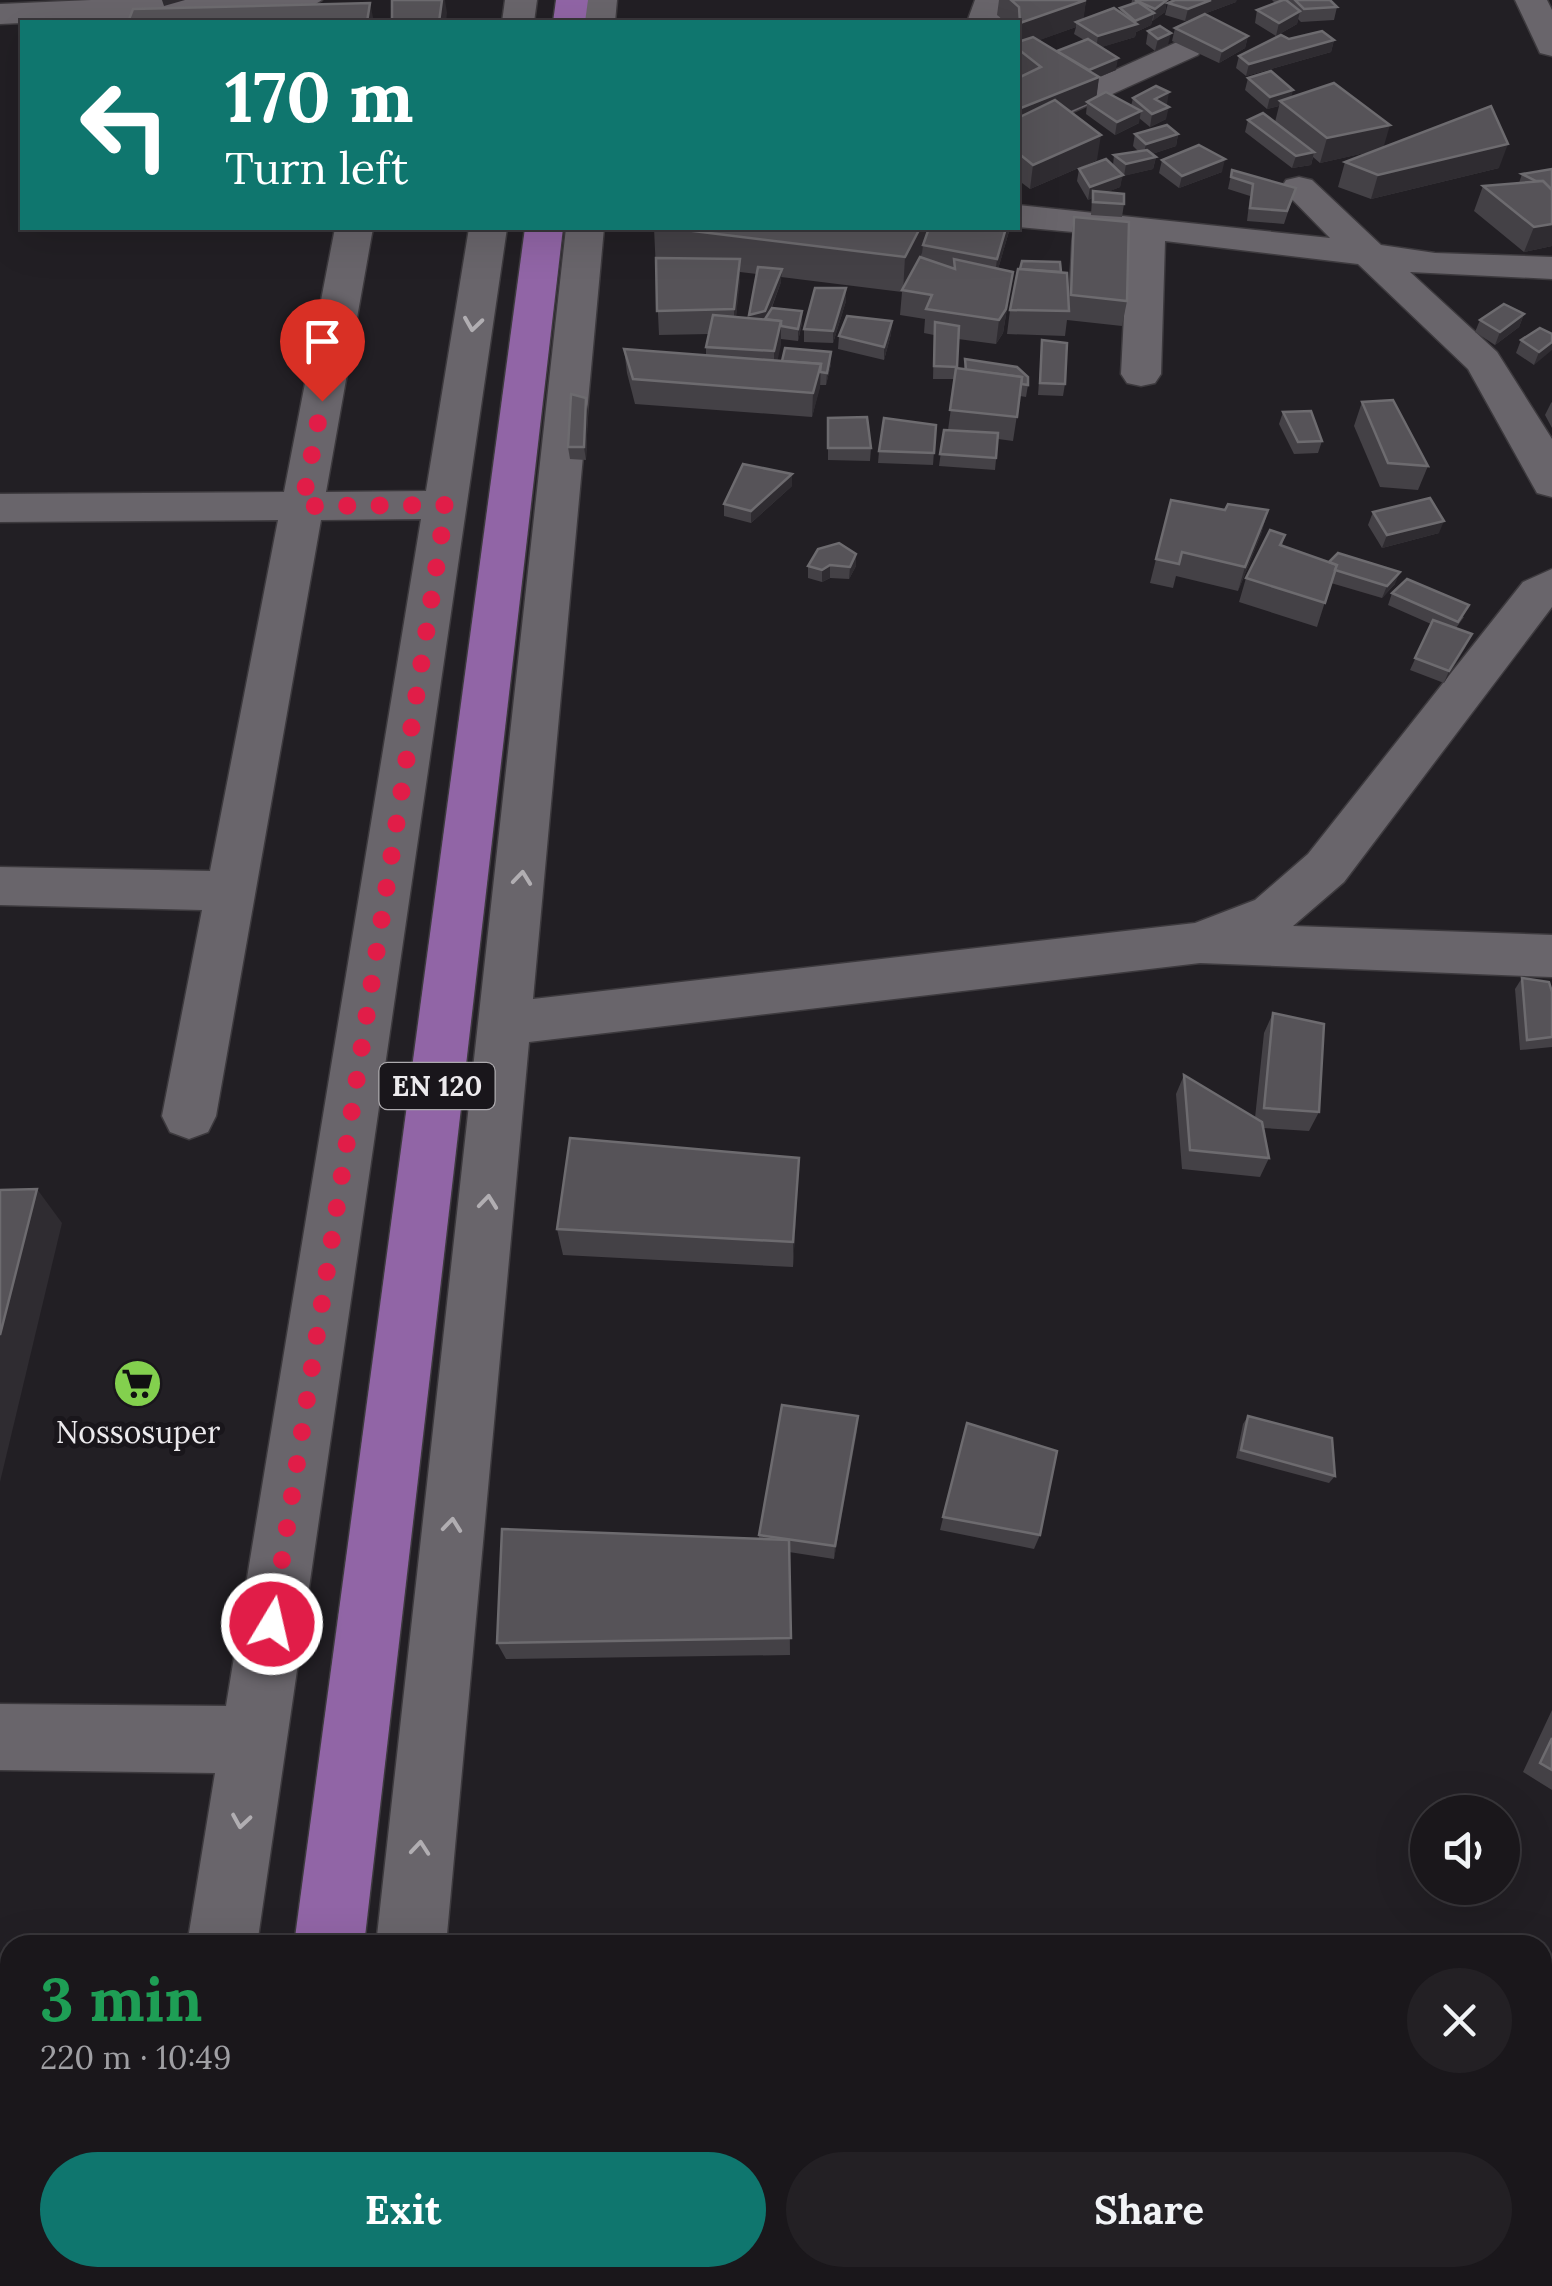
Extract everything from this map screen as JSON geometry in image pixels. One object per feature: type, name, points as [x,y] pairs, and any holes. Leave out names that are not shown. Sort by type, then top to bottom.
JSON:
[{"type":"main road","name":"EN 120","points":[[329,1935],[544,230]]},
{"type":"street","points":[[0,14],[306,0]]},
{"type":"street","points":[[1531,0],[1552,46]]},
{"type":"street","points":[[1020,126],[1186,48]]},
{"type":"street","points":[[1299,188],[1483,361],[1534,443],[1552,484]]},
{"type":"street","points":[[1020,216],[1435,264],[1552,268]]},
{"type":"street","points":[[1142,374],[1147,228]]},
{"type":"street","points":[[189,1116],[354,230]]},
{"type":"street","points":[[224,1935],[488,230]]},
{"type":"street","points":[[412,1935],[508,1024],[585,230]]},
{"type":"street","points":[[0,508],[446,505]]},
{"type":"street","points":[[1200,942],[1273,914],[1326,868],[1539,594],[1552,584]]},
{"type":"street","points":[[0,886],[230,890]]},
{"type":"street","points":[[508,1024],[1200,942],[1552,956]]},
{"type":"street","points":[[0,1737],[254,1740]]},
{"type":"building","points":[[392,0],[442,0],[439,20],[392,20]]},
{"type":"building","points":[[1011,0],[1086,0],[1020,23],[1019,7]]},
{"type":"building","points":[[1135,0],[1167,0],[1155,9]]},
{"type":"building","points":[[1211,0],[1188,9],[1168,3]]},
{"type":"building","points":[[1283,0],[1300,11],[1279,23],[1257,10]]},
{"type":"building","points":[[1295,0],[1330,0],[1337,7],[1304,9]]},
{"type":"building","points":[[1138,2],[1154,13],[1135,21],[1120,8]]},
{"type":"building","points":[[370,3],[367,20],[129,20],[133,9]]},
{"type":"building","points":[[1114,8],[1137,24],[1098,36],[1076,22]]},
{"type":"building","points":[[1205,14],[1248,36],[1222,51],[1175,28]]},
{"type":"building","points":[[1160,26],[1171,33],[1158,39],[1148,31]]},
{"type":"building","points":[[1322,31],[1334,40],[1249,64],[1239,56],[1281,35],[1289,39]]},
{"type":"building","points":[[1033,37],[1099,77],[1021,108],[1020,77],[1041,67],[1020,51],[1020,41]]},
{"type":"building","points":[[1088,39],[1118,58],[1089,70],[1057,51]]},
{"type":"building","points":[[1271,71],[1293,90],[1270,97],[1248,78]]},
{"type":"building","points":[[1334,83],[1390,125],[1327,138],[1280,101]]},
{"type":"building","points":[[1156,86],[1169,92],[1155,99],[1169,107],[1152,114],[1133,98]]},
{"type":"building","points":[[1106,92],[1141,111],[1117,122],[1087,102]]},
{"type":"building","points":[[1055,100],[1101,135],[1033,165],[1020,155],[1020,117]]},
{"type":"building","points":[[1491,106],[1508,144],[1378,175],[1345,162]]},
{"type":"building","points":[[1263,113],[1314,152],[1296,156],[1248,120]]},
{"type":"building","points":[[1167,125],[1178,134],[1146,144],[1135,134]]},
{"type":"building","points":[[1199,145],[1225,159],[1182,176],[1162,160]]},
{"type":"building","points":[[1147,150],[1156,157],[1126,164],[1114,155]]},
{"type":"building","points":[[1106,159],[1123,175],[1090,187],[1079,169]]},
{"type":"building","points":[[1552,169],[1552,190],[1543,181],[1522,174]]},
{"type":"building","points":[[1232,170],[1296,188],[1287,211],[1250,208],[1253,184],[1231,177]]},
{"type":"building","points":[[1543,181],[1552,190],[1552,224],[1534,227],[1483,186]]},
{"type":"building","points":[[1093,191],[1124,194],[1124,204],[1093,202]]},
{"type":"building","points":[[1074,217],[1129,222],[1127,301],[1071,295]]},
{"type":"building","points":[[685,230],[919,230],[905,257]]},
{"type":"building","points":[[928,230],[1005,230],[997,259],[923,245]]},
{"type":"building","points":[[920,257],[955,269],[954,259],[1013,272],[1006,309],[999,320],[926,309],[932,295],[902,290]]},
{"type":"building","points":[[656,258],[740,259],[734,309],[657,311]]},
{"type":"building","points":[[1022,261],[1060,262],[1061,272],[1020,269]]},
{"type":"building","points":[[758,267],[782,269],[765,311],[749,315]]},
{"type":"building","points":[[1018,269],[1067,273],[1069,311],[1010,310]]},
{"type":"building","points":[[815,288],[846,288],[833,331],[804,329]]},
{"type":"building","points":[[1504,304],[1524,314],[1500,332],[1480,320]]},
{"type":"building","points":[[772,308],[802,311],[798,329],[765,319]]},
{"type":"building","points":[[713,315],[781,321],[774,351],[706,347]]},
{"type":"building","points":[[847,316],[892,321],[884,347],[839,336]]},
{"type":"building","points":[[935,322],[959,326],[957,367],[934,366]]},
{"type":"building","points":[[1540,328],[1552,334],[1552,342],[1539,352],[1521,340]]},
{"type":"building","points":[[1042,340],[1067,343],[1065,384],[1040,383]]},
{"type":"building","points":[[785,348],[831,352],[827,373],[820,372],[821,364],[782,361]]},
{"type":"building","points":[[624,349],[821,364],[813,393],[633,379]]},
{"type":"building","points":[[965,359],[1017,367],[1028,377],[1028,385],[1021,384],[1022,377],[966,370]]},
{"type":"building","points":[[956,368],[1022,377],[1017,417],[950,410]]},
{"type":"building","points":[[571,394],[586,398],[584,447],[568,447]]},
{"type":"building","points":[[1393,400],[1428,466],[1388,463],[1362,402]]},
{"type":"building","points":[[1311,411],[1322,441],[1298,442],[1283,412]]},
{"type":"building","points":[[867,417],[871,448],[828,448],[828,418]]},
{"type":"building","points":[[884,418],[936,425],[934,453],[879,451]]},
{"type":"building","points":[[944,430],[998,433],[996,458],[940,454]]},
{"type":"building","points":[[743,464],[792,474],[751,511],[724,504]]},
{"type":"building","points":[[1430,498],[1444,521],[1387,535],[1373,512]]},
{"type":"building","points":[[1171,500],[1225,510],[1228,504],[1268,510],[1245,567],[1182,552],[1179,564],[1156,559]]},
{"type":"building","points":[[1270,530],[1285,535],[1280,545],[1337,565],[1325,603],[1246,578]]},
{"type":"building","points":[[839,543],[856,554],[850,567],[830,565],[822,570],[808,566],[818,549]]},
{"type":"building","points":[[1338,553],[1400,572],[1387,586],[1335,570],[1337,565],[1329,562]]},
{"type":"building","points":[[1407,579],[1469,605],[1458,622],[1392,593]]},
{"type":"building","points":[[1433,620],[1472,634],[1449,671],[1415,658]]},
{"type":"building","points":[[1522,978],[1549,982],[1552,1037],[1527,1040]]},
{"type":"building","points":[[1273,1013],[1324,1024],[1319,1112],[1264,1108]]},
{"type":"building","points":[[1184,1075],[1262,1122],[1269,1158],[1190,1150]]},
{"type":"building","points":[[570,1138],[799,1158],[793,1242],[557,1229]]},
{"type":"building","points":[[37,1189],[0,1335],[0,1190]]},
{"type":"building","points":[[782,1405],[858,1416],[835,1546],[759,1535]]},
{"type":"building","points":[[1248,1416],[1332,1438],[1335,1476],[1241,1450]]},
{"type":"building","points":[[967,1423],[1057,1451],[1040,1535],[943,1517]]},
{"type":"building","points":[[502,1529],[789,1540],[791,1638],[497,1643]]},
{"type":"building","points":[[1552,1738],[1552,1770],[1540,1763]]},
{"type":"place","name":"Nossosuper","points":[[138,1383]]},
{"type":"route","points":[[272,1624],[446,505],[302,506],[322,401]]}]
